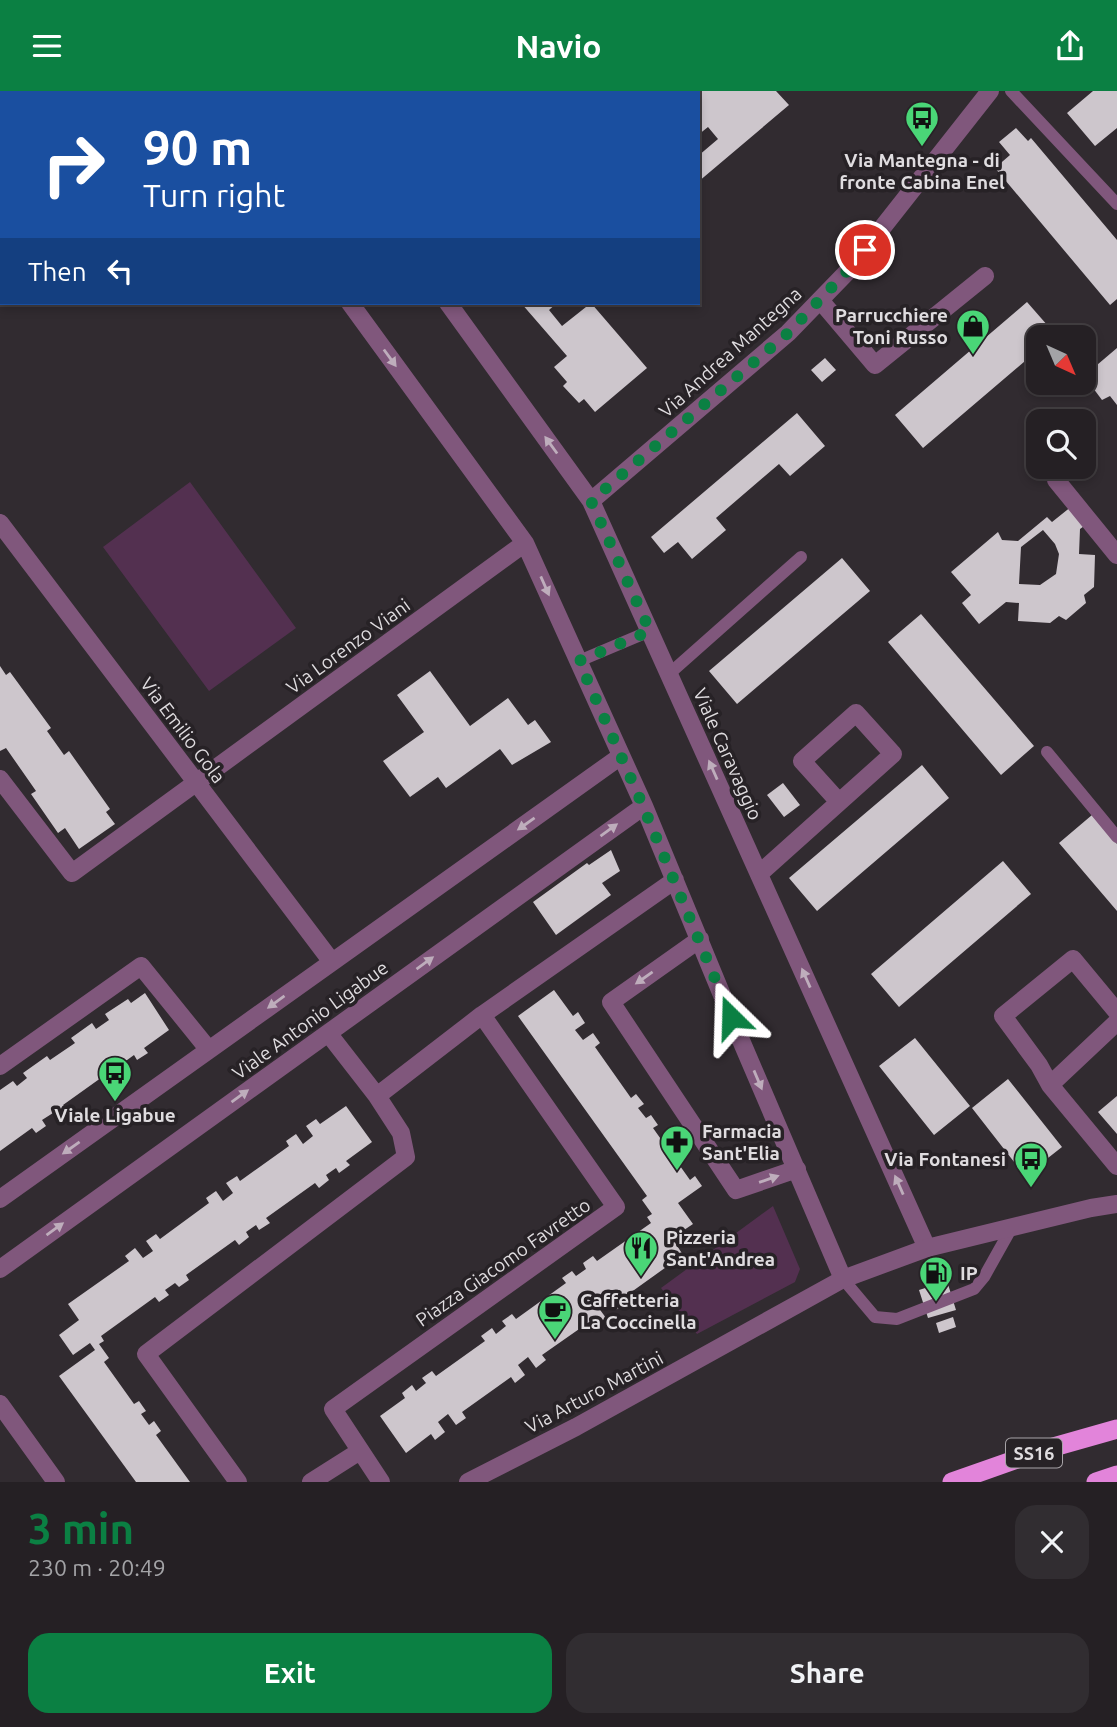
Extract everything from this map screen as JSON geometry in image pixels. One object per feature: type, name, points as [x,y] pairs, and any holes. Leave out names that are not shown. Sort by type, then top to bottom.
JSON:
[{"type":"highway","name":"SS16","points":[[952,1482],[1043,1450],[1117,1429]]},
{"type":"highway","points":[[1096,1482],[1117,1475]]},
{"type":"street","name":"Via Andrea Mantegna","points":[[591,501],[788,333],[849,269],[990,91]]},
{"type":"street","points":[[820,300],[875,365],[985,276]]},
{"type":"street","points":[[351,305],[525,543],[675,880],[843,1279]]},
{"type":"street","name":"Viale Caravaggio","points":[[449,305],[591,501],[927,1248]]},
{"type":"street","points":[[1056,481],[1117,555]]},
{"type":"street","name":"Via Emilio Gola","points":[[0,523],[332,962]]},
{"type":"street","name":"Via Lorenzo Viani","points":[[0,779],[72,873],[525,543]]},
{"type":"street","points":[[759,874],[893,754],[856,713],[802,761],[839,802]]},
{"type":"street","name":"Viale Antonio Ligabue","points":[[0,1199],[621,756]]},
{"type":"street","name":"Viale Antonio Ligabue","points":[[0,1269],[643,806]]},
{"type":"street","points":[[377,1096],[482,1015],[675,880]]},
{"type":"street","points":[[700,939],[611,1002],[736,1190],[797,1169]]},
{"type":"street","points":[[1117,1012],[1073,959],[1003,1016],[1039,1065],[1050,1085],[1117,1166]]},
{"type":"street","points":[[0,1066],[141,967],[209,1050]]},
{"type":"street","name":"Piazza Giacomo Favretto","points":[[381,1482],[333,1409],[616,1207],[482,1015]]},
{"type":"street","points":[[1050,1085],[1117,1023]]},
{"type":"street","points":[[238,1482],[146,1355],[406,1157],[401,1133],[377,1096],[328,1033]]},
{"type":"street","name":"Via Arturo Martini","points":[[468,1482],[576,1427],[843,1279],[927,1248],[1117,1204]]},
{"type":"street","points":[[0,1404],[56,1482]]},
{"type":"street","points":[[311,1482],[360,1451]]},
{"type":"lane","points":[[1011,91],[1117,204]]},
{"type":"lane","points":[[669,674],[801,557]]},
{"type":"lane","points":[[579,661],[650,631]]},
{"type":"lane","points":[[1047,752],[1117,837]]},
{"type":"lane","points":[[843,1279],[875,1317],[897,1319],[974,1289],[984,1277],[1012,1227]]},
{"type":"shaded area","points":[[190,482],[296,628],[209,691],[103,547]]},
{"type":"shaded area","points":[[773,1206],[800,1269],[795,1282],[697,1334],[661,1288]]},
{"type":"building","points":[[700,91],[776,91],[789,105],[700,180],[700,154],[718,139],[708,127],[700,133]]},
{"type":"building","points":[[1093,91],[1117,91],[1117,128],[1095,146],[1067,113]]},
{"type":"building","points":[[1016,128],[1028,141],[1031,138],[1117,240],[1117,299],[1110,305],[995,168],[1010,155],[999,142]]},
{"type":"building","points":[[1027,302],[1047,325],[1026,325],[1026,360],[923,448],[895,415]]},
{"type":"building","points":[[523,305],[555,305],[549,310],[562,326],[588,305],[593,305],[647,368],[595,412],[584,399],[579,403],[563,386],[567,382],[554,367],[567,356]]},
{"type":"building","points":[[1117,348],[1117,405],[1110,396],[1102,400],[1096,392],[1096,366]]},
{"type":"building","points":[[825,358],[836,370],[822,382],[811,370]]},
{"type":"building","points":[[797,413],[825,446],[790,476],[779,464],[716,518],[726,530],[692,559],[678,542],[664,553],[651,537]]},
{"type":"building","points":[[1072,506],[1087,524],[1080,529],[1079,554],[1095,555],[1094,587],[1084,595],[1086,603],[1066,620],[1059,616],[1050,623],[1018,621],[1019,603],[1006,602],[979,624],[962,603],[971,595],[951,572],[998,532],[1002,540],[1018,541],[1047,517],[1052,522]],"holes":[[[1043,530],[1055,544],[1059,554],[1056,574],[1040,585],[1019,584],[1021,547]]]},
{"type":"building","points":[[842,558],[870,591],[737,704],[709,671]]},
{"type":"building","points":[[921,614],[1034,746],[1001,775],[888,642]]},
{"type":"building","points":[[0,666],[6,675],[10,672],[51,728],[47,731],[64,755],[69,751],[110,809],[106,812],[115,824],[79,849],[65,828],[58,833],[31,794],[36,791],[6,748],[0,751]]},
{"type":"building","points":[[430,671],[470,726],[508,698],[528,725],[535,720],[551,742],[512,765],[500,749],[446,788],[438,777],[410,797],[383,761],[424,732],[397,695]]},
{"type":"building","points":[[922,765],[949,798],[817,911],[789,878]]},
{"type":"building","points":[[783,783],[800,805],[784,817],[767,795]]},
{"type":"building","points":[[1092,815],[1117,844],[1117,911],[1059,843]]},
{"type":"building","points":[[611,850],[620,871],[602,883],[611,895],[556,935],[533,902],[587,863],[589,865]]},
{"type":"building","points":[[1003,861],[1031,894],[899,1007],[871,974]]},
{"type":"building","points":[[554,990],[573,1016],[578,1012],[585,1023],[575,1030],[583,1040],[593,1033],[600,1043],[595,1047],[631,1098],[636,1094],[644,1104],[638,1108],[646,1118],[651,1115],[658,1125],[653,1128],[690,1180],[695,1176],[702,1186],[678,1203],[693,1224],[672,1238],[683,1255],[623,1298],[626,1303],[616,1310],[609,1300],[598,1307],[606,1318],[596,1325],[592,1320],[542,1355],[546,1360],[536,1368],[528,1357],[518,1365],[525,1375],[515,1383],[511,1377],[462,1412],[466,1418],[456,1425],[448,1414],[438,1422],[445,1432],[435,1440],[431,1434],[406,1453],[380,1416],[405,1398],[402,1393],[412,1385],[416,1391],[426,1383],[422,1378],[432,1371],[436,1376],[485,1341],[481,1336],[492,1328],[496,1334],[506,1326],[502,1321],[512,1314],[516,1319],[566,1283],[562,1278],[572,1271],[576,1276],[586,1269],[583,1263],[593,1256],[597,1261],[651,1223],[647,1217],[652,1214],[642,1200],[647,1196],[518,1016]]},
{"type":"building","points":[[145,993],[169,1030],[144,1048],[148,1053],[137,1060],[134,1055],[123,1063],[127,1068],[116,1076],[112,1070],[63,1105],[67,1110],[57,1118],[53,1113],[42,1120],[46,1126],[36,1133],[32,1128],[0,1151],[0,1090],[13,1081],[17,1086],[27,1078],[23,1073],[47,1056],[50,1060],[75,1043],[71,1038],[92,1023],[96,1029],[109,1020],[105,1014],[128,999],[131,1003]]},
{"type":"building","points":[[915,1038],[970,1106],[934,1135],[879,1066]]},
{"type":"building","points":[[1008,1079],[1062,1147],[1025,1176],[972,1108]]},
{"type":"building","points":[[1117,1096],[1117,1134],[1098,1112]]},
{"type":"building","points":[[346,1106],[372,1142],[346,1161],[350,1165],[339,1173],[336,1168],[326,1175],[329,1180],[319,1188],[315,1183],[266,1218],[270,1223],[259,1230],[256,1225],[246,1232],[249,1237],[239,1245],[235,1240],[186,1275],[189,1280],[179,1287],[175,1283],[165,1290],[169,1295],[159,1302],[155,1297],[101,1336],[104,1341],[99,1344],[109,1358],[104,1362],[134,1404],[139,1401],[146,1411],[141,1414],[149,1425],[154,1421],[161,1431],[156,1435],[190,1482],[136,1482],[59,1376],[95,1350],[90,1343],[73,1355],[59,1335],[79,1320],[68,1304],[129,1261],[125,1256],[135,1248],[143,1258],[153,1251],[146,1241],[156,1234],[160,1239],[209,1203],[206,1198],[216,1191],[223,1201],[233,1193],[226,1183],[237,1176],[240,1181],[289,1146],[286,1141],[296,1134],[303,1144],[313,1136],[306,1126],[316,1119],[320,1124]]},
{"type":"building","points":[[947,1281],[956,1310],[928,1318],[919,1290]]},
{"type":"building","points":[[953,1317],[956,1327],[939,1333],[936,1323]]},
{"type":"place","name":"Via Mantegna - di fronte Cabina Enel","points":[[922,148]]},
{"type":"place","name":"Parrucchiere Toni Russo","points":[[973,356]]},
{"type":"place","name":"Viale Ligabue","points":[[115,1103]]},
{"type":"place","name":"Farmacia Sant'Elia","points":[[677,1172]]},
{"type":"place","name":"Via Fontanesi","points":[[1031,1189]]},
{"type":"place","name":"Pizzeria Sant'Andrea","points":[[641,1278]]},
{"type":"place","name":"IP","points":[[936,1303]]},
{"type":"place","name":"Caffetteria La Coccinella","points":[[555,1341]]},
{"type":"route","points":[[731,1017],[700,939],[579,661],[650,631],[591,501],[788,333],[865,250]]}]
